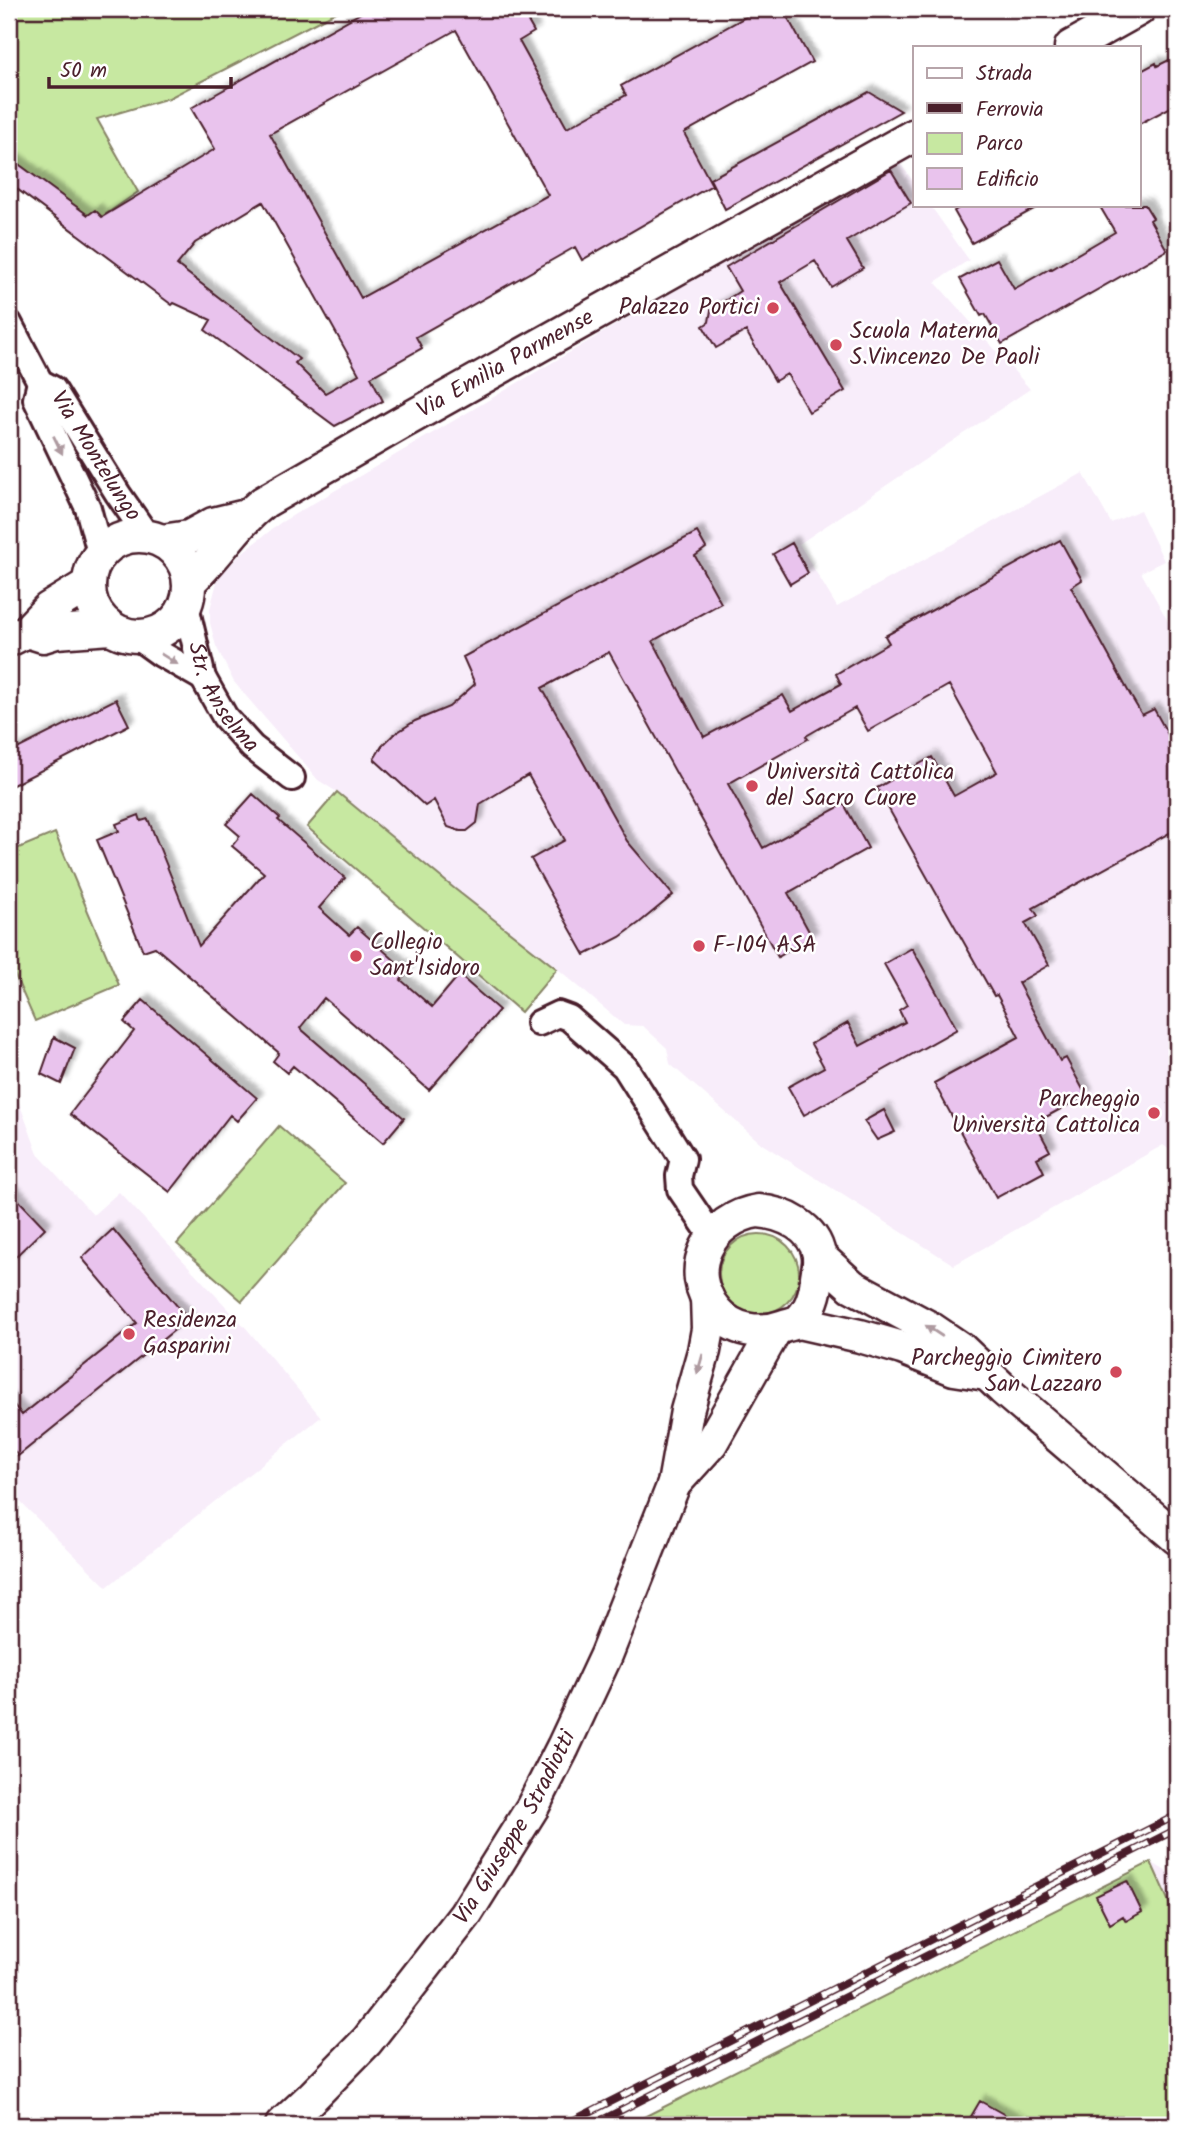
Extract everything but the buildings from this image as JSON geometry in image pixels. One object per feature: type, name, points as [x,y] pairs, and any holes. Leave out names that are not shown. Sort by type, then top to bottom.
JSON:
[{"type":"main road","points":[[1073,46],[1139,9]]},
{"type":"main road","name":"Via Emilia Parmense","points":[[18,636],[43,636],[56,632],[123,632],[150,635],[163,630],[183,611],[188,590],[203,570],[246,516],[264,502],[357,447],[913,136]]},
{"type":"main road","name":"Via Emilia Parmense","points":[[100,554],[121,538],[189,537],[213,524],[246,516]]},
{"type":"main road","points":[[155,538],[173,548],[181,558],[188,590]]},
{"type":"main road","points":[[100,554],[92,568],[90,597],[101,619],[123,632]]},
{"type":"main road","name":"Via Emilia Parmense","points":[[18,636],[48,610],[89,584]]},
{"type":"main road","points":[[986,1374],[954,1368],[902,1348],[860,1336],[787,1326],[752,1331],[738,1327],[715,1310],[706,1297],[701,1276],[703,1255],[712,1236],[727,1222],[746,1213],[771,1212],[783,1215],[803,1228],[810,1236],[819,1256],[852,1286],[930,1328],[961,1349],[986,1374],[1177,1538]]},
{"type":"main road","points":[[787,1326],[811,1304],[817,1285],[819,1256]]},
{"type":"main road","name":"Via Giuseppe Stradiotti","points":[[282,2125],[367,2040],[449,1937],[497,1866],[564,1747],[606,1655],[674,1484],[687,1411],[708,1329],[706,1297]]},
{"type":"main road","name":"Via Giuseppe Stradiotti","points":[[674,1484],[711,1443],[787,1326]]},
{"type":"street","name":"Via Montelungo","points":[[9,323],[40,382],[53,389],[134,520],[155,538]]},
{"type":"street","name":"Via Montelungo","points":[[40,382],[36,399],[84,499],[96,531],[100,554]]},
{"type":"street","name":"Str. Anselma","points":[[188,590],[187,610],[203,678],[225,717],[252,747],[292,778]]},
{"type":"street","points":[[123,632],[203,678]]},
{"type":"street","points":[[539,1023],[558,1014],[569,1018],[625,1067],[683,1159],[679,1176],[680,1189],[712,1236]]},
{"type":"shaded area","name":"Università Cattolica del Sacro Cuore","points":[[900,163],[913,181],[913,206],[931,206],[969,260],[935,282],[1030,389],[799,544],[837,607],[1083,473],[1111,523],[1140,510],[1164,561],[1141,572],[1177,638],[1177,1155],[1163,1145],[954,1265],[762,1144],[670,1064],[667,1048],[643,1026],[624,1025],[337,792],[318,780],[234,682],[216,646],[210,623],[210,609],[218,578],[243,552],[280,523],[655,302]]},
{"type":"shaded area","name":"Residenza Gasparini","points":[[9,1075],[38,1154],[93,1215],[119,1192],[246,1328],[321,1417],[107,1587],[9,1491]]},
{"type":"shaded area","points":[[1151,1862],[1177,1878],[1177,1920]]},
{"type":"green space","points":[[9,9],[342,9],[169,98],[97,119],[138,192],[77,234],[9,183]]},
{"type":"green space","points":[[337,792],[557,969],[521,1012],[307,827]]},
{"type":"green space","points":[[55,833],[119,985],[35,1021],[9,962],[9,852]]},
{"type":"green space","points":[[279,1126],[345,1183],[242,1301],[177,1244]]},
{"type":"green space","points":[[759,1234],[774,1237],[787,1246],[796,1259],[799,1274],[796,1289],[787,1302],[774,1311],[759,1314],[744,1311],[731,1302],[722,1289],[719,1274],[722,1259],[731,1246],[744,1237]]},
{"type":"green space","points":[[1151,1862],[1177,1920],[1177,2125],[628,2125]]},
{"type":"railway","points":[[564,2125],[1177,1815]]},
{"type":"railway","points":[[592,2125],[1177,1829]]},
{"type":"place","name":"Palazzo Portici","points":[[773,308]]},
{"type":"place","name":"Scuola Materna S.Vincenzo De Paoli","points":[[836,345]]},
{"type":"place","name":"Università Cattolica del Sacro Cuore","points":[[752,786]]},
{"type":"place","name":"F-104 ASA","points":[[699,946]]},
{"type":"place","name":"Collegio Sant'Isidoro","points":[[356,956]]},
{"type":"place","name":"Parcheggio Università Cattolica","points":[[1154,1113]]},
{"type":"place","name":"Residenza Gasparini","points":[[129,1334]]},
{"type":"place","name":"Parcheggio Cimitero San Lazzaro","points":[[1116,1372]]}]
